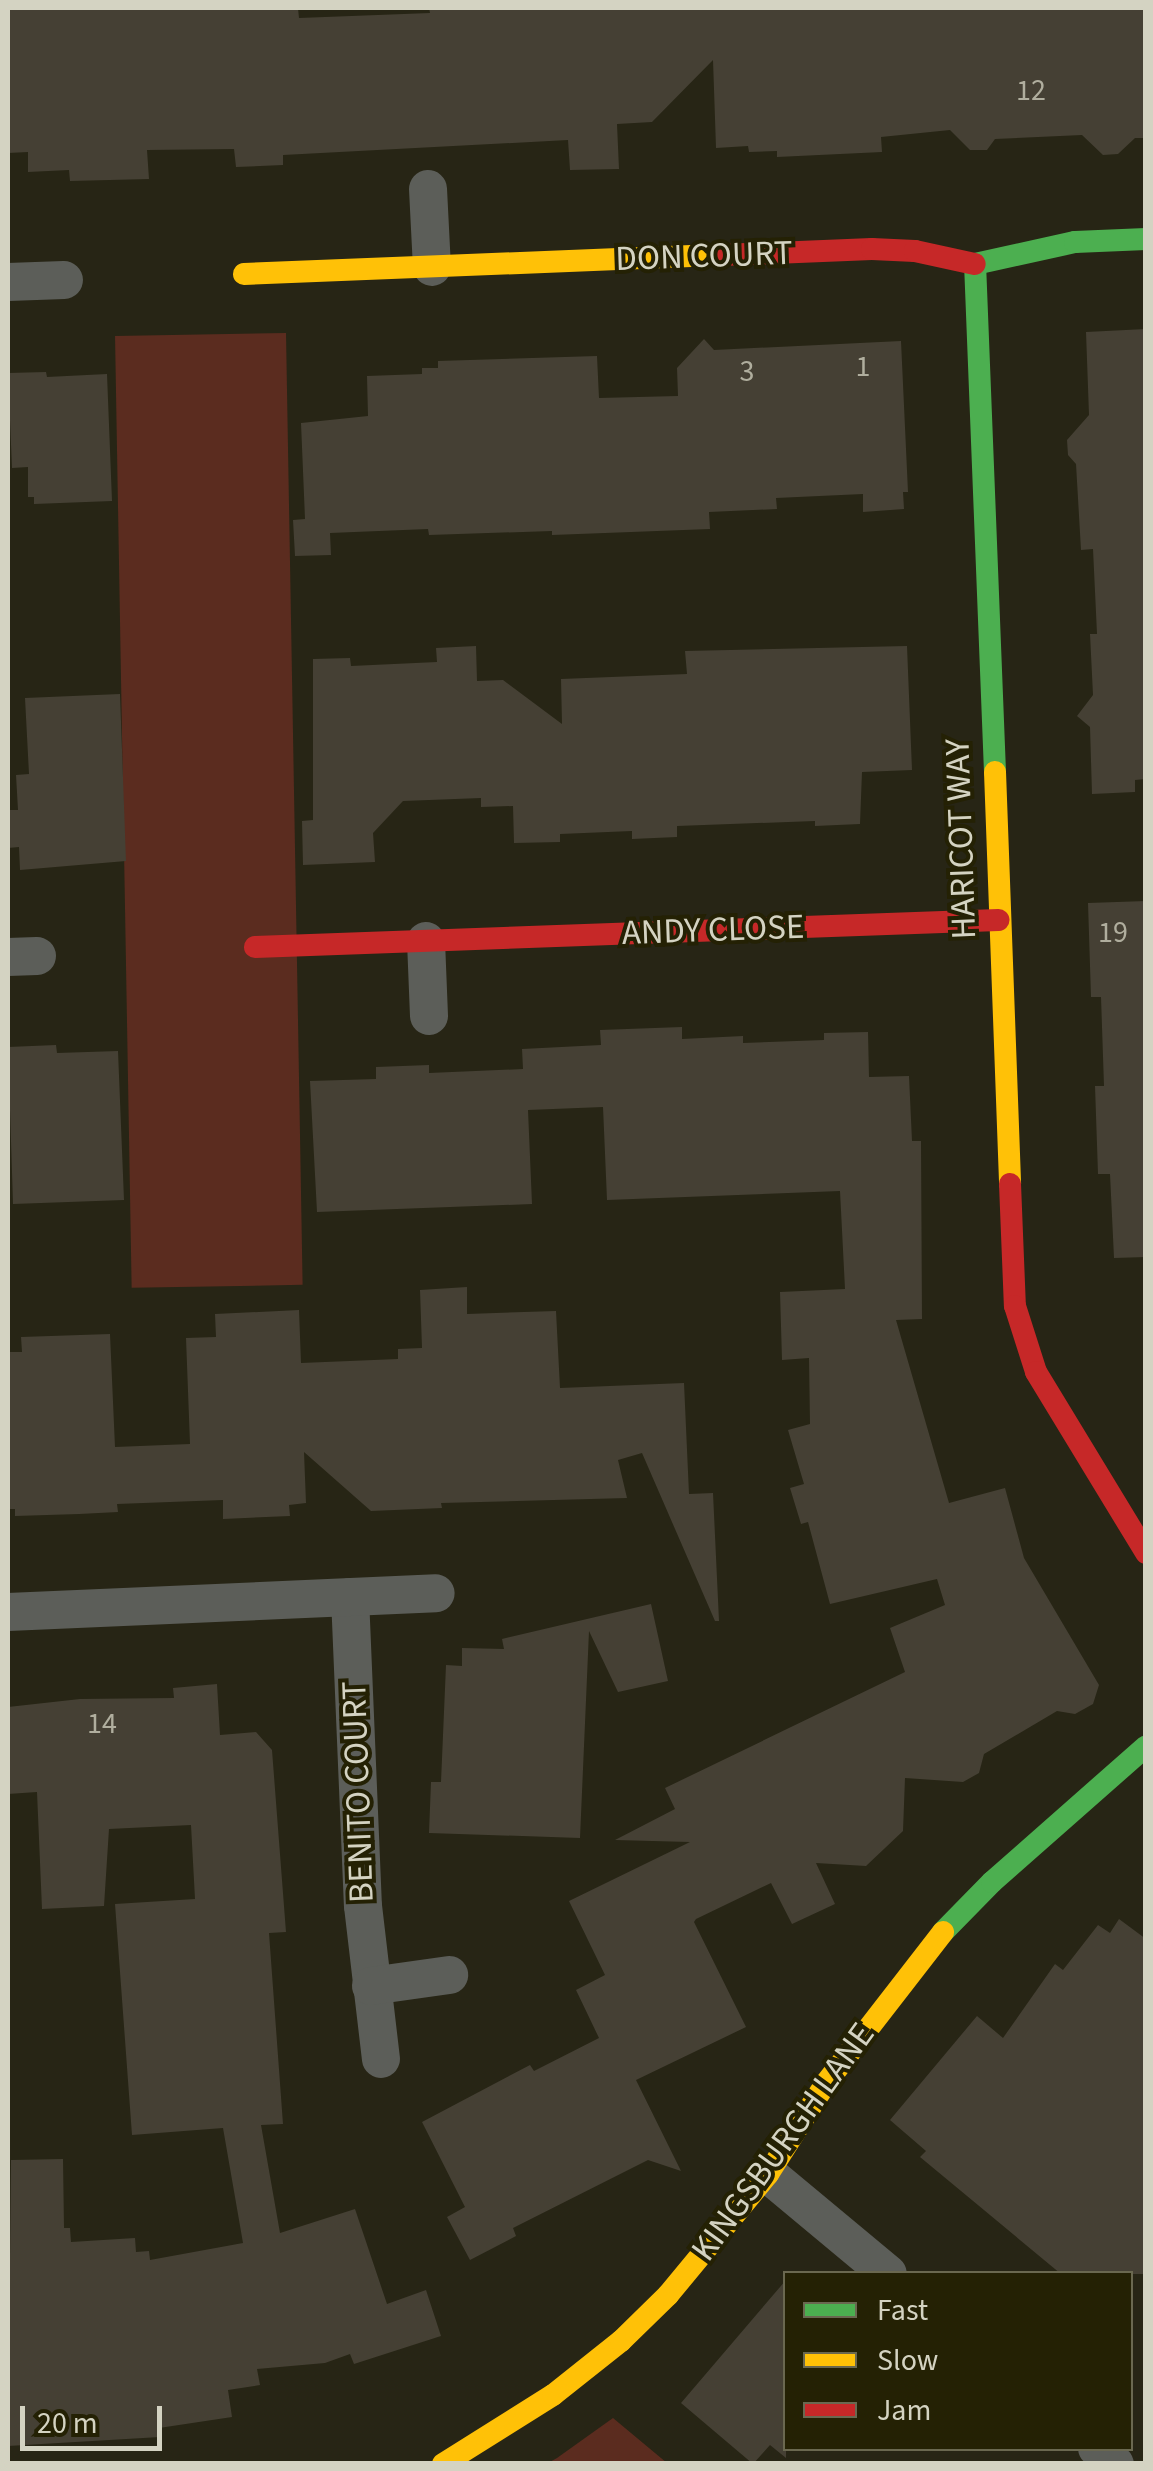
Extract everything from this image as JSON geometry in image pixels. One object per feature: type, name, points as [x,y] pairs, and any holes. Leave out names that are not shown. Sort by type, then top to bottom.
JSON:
[{"type":"street","points":[[428,189],[432,267]]},
{"type":"street","points":[[975,264],[1075,242],[1146,239]]},
{"type":"street","name":"DON COURT","points":[[244,274],[872,248],[915,250],[975,264]]},
{"type":"street","name":"HARICOT WAY","points":[[975,264],[1015,1306],[1044,1388],[1145,1553]]},
{"type":"street","points":[[8,282],[64,280]]},
{"type":"street","name":"ANDY CLOSE","points":[[255,947],[1000,920]]},
{"type":"street","points":[[426,941],[429,1016]]},
{"type":"street","points":[[8,1612],[436,1593]]},
{"type":"street","name":"BENITO COURT","points":[[350,1597],[363,1906],[381,2059]]},
{"type":"street","name":"KINGSBURGH LANE","points":[[443,2464],[553,2396],[622,2341],[719,2237],[768,2174],[826,2084],[929,1948],[1052,1827],[1146,1746]]},
{"type":"street","name":"KINGSBURGH LANE","points":[[1052,1827],[1146,1781]]},
{"type":"street","points":[[371,1986],[450,1975]]},
{"type":"street","points":[[768,2174],[884,2271]]},
{"type":"shaded area","points":[[286,333],[303,1285],[132,1288],[115,336]]},
{"type":"shaded area","points":[[613,2418],[667,2463],[548,2463],[557,2458]]},
{"type":"building","points":[[8,8],[298,8],[299,18],[430,13],[429,8],[1146,8],[1146,138],[1135,138],[1118,154],[1103,155],[1082,135],[995,139],[987,150],[970,150],[950,130],[881,137],[882,152],[777,157],[777,151],[749,152],[748,146],[716,148],[713,60],[652,122],[617,124],[619,169],[570,170],[568,140],[283,155],[283,165],[236,167],[234,149],[147,150],[149,179],[70,181],[69,170],[28,172],[28,152],[8,153]]},
{"type":"building","points":[[1146,329],[1146,779],[1135,780],[1135,792],[1092,794],[1090,727],[1077,716],[1093,695],[1090,634],[1097,634],[1093,549],[1081,550],[1076,464],[1068,455],[1067,440],[1089,415],[1086,332]]},
{"type":"building","points":[[704,339],[714,350],[901,341],[908,492],[903,492],[904,509],[863,512],[863,494],[776,498],[777,509],[709,512],[710,529],[552,535],[552,531],[429,535],[428,529],[330,533],[331,555],[295,556],[293,520],[305,519],[301,423],[368,416],[367,376],[422,374],[422,368],[438,368],[438,361],[597,356],[599,398],[678,396],[677,368]]},
{"type":"building","points":[[46,372],[47,377],[107,374],[112,501],[34,504],[34,497],[28,497],[28,467],[12,468],[8,373]]},
{"type":"building","points":[[476,646],[477,681],[503,680],[562,724],[561,679],[687,674],[685,651],[907,646],[912,770],[862,772],[860,824],[815,826],[815,821],[677,826],[677,837],[632,839],[632,831],[560,834],[560,842],[514,843],[513,806],[481,807],[481,798],[403,801],[373,833],[375,862],[303,865],[302,821],[313,820],[313,659],[350,658],[351,666],[437,662],[436,648]]},
{"type":"building","points":[[120,694],[126,861],[20,870],[19,847],[8,848],[8,810],[18,810],[16,775],[29,774],[25,698]]},
{"type":"building","points":[[1146,901],[1146,1257],[1114,1258],[1110,1174],[1098,1174],[1095,1086],[1104,1086],[1101,997],[1091,997],[1088,903]]},
{"type":"building","points":[[682,1027],[682,1039],[743,1036],[743,1043],[824,1040],[824,1033],[868,1032],[869,1077],[909,1076],[912,1141],[921,1141],[922,1319],[896,1320],[949,1503],[1005,1488],[1024,1558],[1099,1685],[1093,1704],[1075,1714],[1057,1711],[984,1754],[979,1773],[963,1782],[905,1778],[903,1831],[866,1866],[816,1863],[835,1904],[792,1924],[771,1883],[696,1919],[694,1922],[746,2027],[636,2080],[681,2171],[648,2160],[513,2228],[516,2236],[470,2260],[447,2217],[465,2207],[422,2122],[530,2065],[534,2071],[599,2038],[576,1990],[605,1975],[569,1901],[690,1842],[615,1840],[675,1809],[665,1788],[905,1672],[890,1628],[945,1605],[937,1579],[830,1604],[808,1522],[801,1524],[790,1488],[804,1484],[788,1430],[810,1424],[809,1358],[782,1360],[780,1292],[845,1289],[840,1191],[607,1200],[603,1107],[528,1110],[532,1204],[317,1212],[310,1081],[376,1079],[376,1067],[429,1065],[429,1073],[523,1069],[522,1049],[601,1045],[600,1030]]},
{"type":"building","points":[[56,1045],[57,1053],[118,1051],[124,1200],[13,1204],[8,1047]]},
{"type":"building","points":[[467,1287],[467,1314],[556,1311],[560,1388],[684,1383],[689,1494],[713,1493],[719,1621],[715,1621],[642,1453],[618,1460],[627,1498],[441,1503],[442,1508],[371,1511],[304,1452],[306,1503],[289,1505],[290,1516],[223,1519],[223,1500],[117,1504],[118,1512],[79,1514],[15,1516],[15,1509],[8,1509],[8,1352],[22,1352],[21,1337],[110,1334],[115,1447],[190,1444],[186,1338],[216,1337],[215,1314],[299,1310],[301,1363],[398,1359],[398,1349],[422,1348],[420,1290]]},
{"type":"building","points":[[651,1604],[668,1681],[618,1692],[589,1631],[580,1838],[429,1833],[431,1782],[441,1782],[446,1665],[462,1666],[462,1648],[504,1649],[502,1639]]},
{"type":"building","points":[[217,1684],[220,1735],[256,1732],[272,1750],[286,1932],[269,1933],[283,2124],[261,2125],[280,2233],[355,2209],[387,2304],[426,2290],[441,2336],[354,2364],[350,2354],[325,2363],[257,2369],[260,2385],[228,2390],[232,2417],[159,2428],[160,2437],[8,2446],[11,2160],[63,2159],[64,2228],[70,2228],[71,2242],[135,2238],[136,2252],[149,2251],[150,2260],[243,2243],[223,2128],[132,2135],[115,1904],[195,1899],[191,1825],[109,1829],[104,1906],[42,1909],[37,1792],[8,1794],[8,1707],[80,1699],[174,1698],[173,1688]]},
{"type":"building","points":[[1119,1919],[1146,1939],[1146,2274],[1057,2271],[920,2157],[926,2151],[890,2120],[977,2016],[1003,2038],[1055,1964],[1063,1970],[1098,1925],[1110,1933]]},
{"type":"building","points":[[783,2284],[786,2458],[770,2445],[753,2464],[681,2403]]},
{"type":"traffic: fast","points":[[995,772],[975,264],[1075,242],[1146,239]]},
{"type":"traffic: fast","points":[[943,1932],[992,1882],[1146,1746]]},
{"type":"traffic: slow","points":[[244,274],[722,255]]},
{"type":"traffic: slow","points":[[995,772],[1010,1184]]},
{"type":"traffic: slow","points":[[443,2464],[553,2395],[621,2341],[668,2295],[768,2174],[826,2083],[943,1932]]},
{"type":"traffic: jam","points":[[722,255],[872,249],[915,251],[975,264]]},
{"type":"traffic: jam","points":[[255,947],[999,920]]},
{"type":"traffic: jam","points":[[1010,1184],[1015,1306],[1036,1372],[1146,1553]]}]
